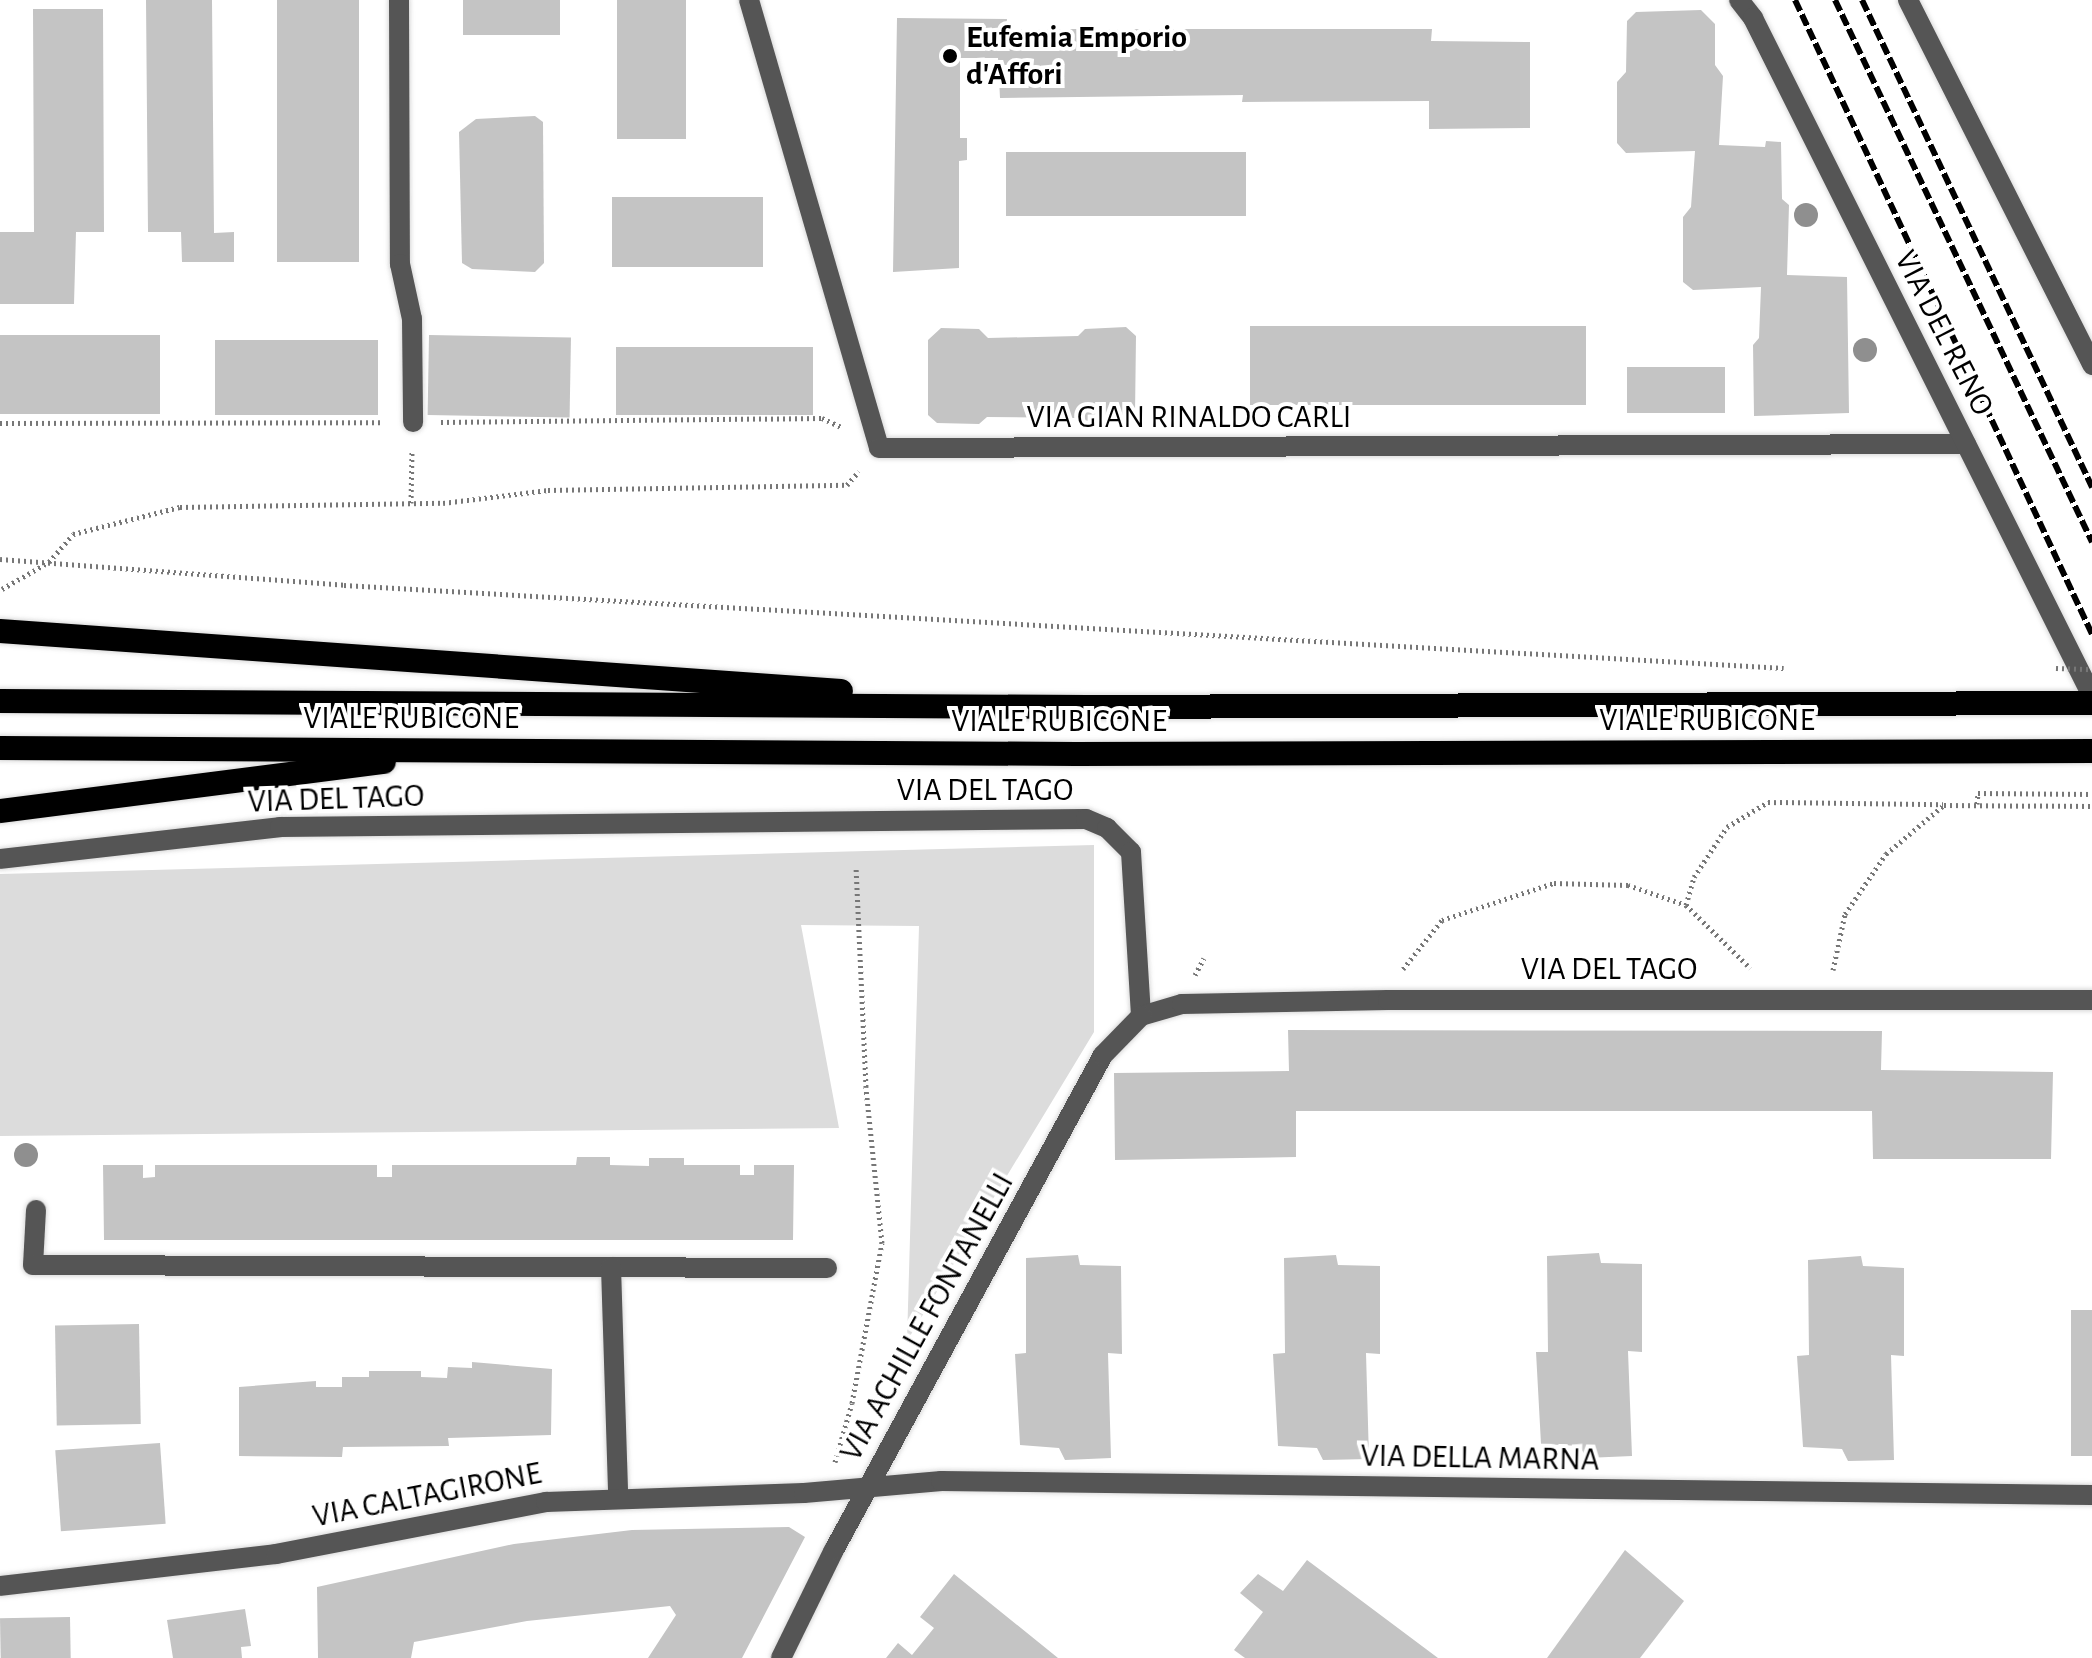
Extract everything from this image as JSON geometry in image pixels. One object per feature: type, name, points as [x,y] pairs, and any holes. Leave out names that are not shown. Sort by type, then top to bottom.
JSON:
[{"type":"highway","points":[[0,631],[1087,707]]},
{"type":"highway","name":"VIALE RUBICONE","points":[[0,701],[1087,707],[2086,701]]},
{"type":"highway","name":"VIALE RUBICONE","points":[[0,748],[2092,751]]},
{"type":"highway","points":[[0,811],[265,780],[453,751]]},
{"type":"street","points":[[399,0],[400,264],[412,319],[413,422]]},
{"type":"street","points":[[749,0],[879,448]]},
{"type":"street","name":"VIA DEL RENO","points":[[1739,0],[1753,18],[1966,444],[2086,701]]},
{"type":"street","points":[[1908,0],[2092,365]]},
{"type":"street","name":"VIA GIAN RINALDO CARLI","points":[[879,448],[1966,444]]},
{"type":"street","name":"VIA DEL TAGO","points":[[0,859],[280,827],[1086,819],[1107,828],[1131,852],[1141,1016],[1182,1004],[1788,998],[2092,1000]]},
{"type":"street","name":"VIA ACHILLE FONTANELLI","points":[[781,1658],[867,1489],[1103,1055],[1141,1016]]},
{"type":"street","points":[[36,1210],[33,1265],[827,1268]]},
{"type":"street","points":[[611,1267],[618,1496]]},
{"type":"street","name":"VIA DELLA MARNA","points":[[867,1489],[941,1481],[2092,1495]]},
{"type":"street","name":"VIA CALTAGIRONE","points":[[0,1586],[276,1554],[546,1502],[618,1496],[867,1489]]},
{"type":"path","points":[[411,503],[413,422]]},
{"type":"path","points":[[2,589],[49,562],[73,534],[151,511],[302,501],[411,503],[548,490],[847,485],[879,448]]},
{"type":"path","points":[[0,559],[360,586],[1792,669]]},
{"type":"path","points":[[2056,668],[2092,669]]},
{"type":"path","points":[[1977,804],[1978,793],[2092,794]]},
{"type":"path","points":[[1686,905],[1694,877],[1727,827],[1768,802],[2092,806]]},
{"type":"path","points":[[1828,998],[1845,914],[1886,854],[1944,805]]},
{"type":"path","points":[[833,1466],[852,1403],[882,1243],[866,1087],[856,868]]},
{"type":"path","points":[[1399,977],[1411,954],[1442,920],[1554,883],[1628,885],[1686,905],[1788,998]]},
{"type":"shaded area","points":[[1094,845],[1094,1032],[907,1341],[919,926],[801,925],[839,1128],[0,1136],[0,874]]},
{"type":"building","points":[[146,0],[212,0],[214,233],[234,232],[234,262],[182,262],[181,232],[148,232]]},
{"type":"building","points":[[277,0],[359,0],[359,262],[277,262]]},
{"type":"building","points":[[463,0],[560,0],[560,35],[463,35]]},
{"type":"building","points":[[617,0],[686,0],[686,139],[617,139]]},
{"type":"building","points":[[33,9],[103,9],[104,232],[76,232],[74,304],[0,304],[0,232],[34,232]]},
{"type":"building","points":[[1701,10],[1715,24],[1715,65],[1723,76],[1719,145],[1765,147],[1766,141],[1781,142],[1782,199],[1789,205],[1787,275],[1847,277],[1849,413],[1754,416],[1753,345],[1759,338],[1761,287],[1693,290],[1683,282],[1683,217],[1691,207],[1695,151],[1626,153],[1617,143],[1617,82],[1626,72],[1627,21],[1636,12]]},
{"type":"building","points":[[897,18],[1007,19],[1006,29],[1432,29],[1431,41],[1530,42],[1530,128],[1429,129],[1429,101],[1242,102],[1243,95],[1000,98],[998,58],[960,58],[960,138],[967,138],[967,160],[959,161],[959,268],[893,272]]},
{"type":"building","points":[[535,116],[543,122],[544,263],[535,272],[472,269],[462,263],[459,132],[476,119]]},
{"type":"building","points":[[1006,152],[1246,152],[1246,216],[1006,216]]},
{"type":"building","points":[[612,197],[763,197],[763,267],[612,267]]},
{"type":"building","points":[[1250,326],[1586,326],[1586,405],[1250,405]]},
{"type":"building","points":[[1126,327],[1136,336],[1135,415],[1130,421],[1083,424],[1076,418],[987,417],[979,424],[937,423],[928,415],[928,340],[941,328],[979,329],[988,338],[1078,336],[1085,329]]},
{"type":"building","points":[[0,335],[160,335],[160,414],[0,414]]},
{"type":"building","points":[[429,335],[571,337],[570,417],[428,415]]},
{"type":"building","points":[[215,340],[378,340],[378,415],[215,415]]},
{"type":"building","points":[[616,347],[813,347],[813,415],[616,415]]},
{"type":"building","points":[[1627,367],[1725,367],[1725,413],[1627,413]]},
{"type":"building","points":[[1288,1030],[1882,1031],[1881,1070],[2053,1072],[2051,1159],[1873,1159],[1872,1111],[1296,1111],[1296,1157],[1115,1160],[1114,1073],[1289,1071]]},
{"type":"building","points":[[577,1157],[610,1157],[610,1165],[649,1166],[649,1158],[684,1158],[684,1165],[740,1165],[740,1175],[754,1175],[754,1165],[794,1165],[793,1240],[104,1240],[103,1165],[143,1165],[143,1178],[155,1177],[155,1165],[377,1165],[377,1177],[392,1177],[392,1165],[576,1165]]},
{"type":"building","points":[[1599,1253],[1601,1263],[1642,1264],[1642,1352],[1628,1351],[1632,1456],[1586,1458],[1580,1446],[1541,1444],[1536,1352],[1548,1352],[1547,1256]]},
{"type":"building","points":[[1078,1255],[1080,1265],[1121,1266],[1122,1354],[1108,1353],[1111,1458],[1065,1460],[1059,1448],[1020,1445],[1015,1354],[1026,1353],[1026,1258]]},
{"type":"building","points":[[1336,1255],[1338,1265],[1380,1266],[1380,1354],[1366,1353],[1369,1459],[1323,1460],[1317,1448],[1278,1446],[1273,1354],[1285,1353],[1284,1258]]},
{"type":"building","points":[[1861,1256],[1863,1266],[1904,1268],[1904,1356],[1891,1355],[1894,1460],[1848,1461],[1842,1449],[1803,1447],[1797,1356],[1809,1355],[1808,1260]]},
{"type":"building","points":[[2071,1310],[2092,1310],[2092,1456],[2071,1456]]},
{"type":"building","points":[[139,1324],[141,1424],[57,1425],[55,1325]]},
{"type":"building","points":[[472,1362],[552,1369],[551,1435],[448,1438],[449,1446],[343,1447],[342,1457],[239,1456],[239,1387],[316,1381],[316,1387],[342,1387],[342,1377],[369,1377],[369,1371],[421,1371],[421,1377],[447,1378],[448,1367],[472,1368]]},
{"type":"building","points":[[160,1443],[166,1524],[61,1531],[55,1450]]},
{"type":"building","points":[[789,1527],[805,1537],[742,1658],[648,1658],[676,1615],[670,1606],[527,1621],[414,1642],[411,1658],[318,1658],[317,1587],[514,1544],[632,1530]]},
{"type":"building","points":[[1625,1550],[1684,1601],[1640,1658],[1547,1658]]},
{"type":"building","points":[[1307,1560],[1438,1658],[1245,1658],[1234,1650],[1263,1612],[1240,1593],[1258,1574],[1283,1591]]},
{"type":"building","points":[[954,1574],[1058,1658],[886,1658],[898,1643],[912,1655],[934,1628],[920,1617]]},
{"type":"building","points":[[245,1609],[251,1646],[241,1647],[242,1658],[173,1658],[167,1620]]},
{"type":"building","points":[[70,1617],[71,1658],[1,1658],[0,1618]]},
{"type":"railway","points":[[1795,0],[2092,634]]},
{"type":"railway","points":[[1835,0],[2092,542]]},
{"type":"railway","points":[[1862,0],[2092,487]]},
{"type":"place","name":"Eufemia Emporio d'Affori","points":[[950,56]]}]
